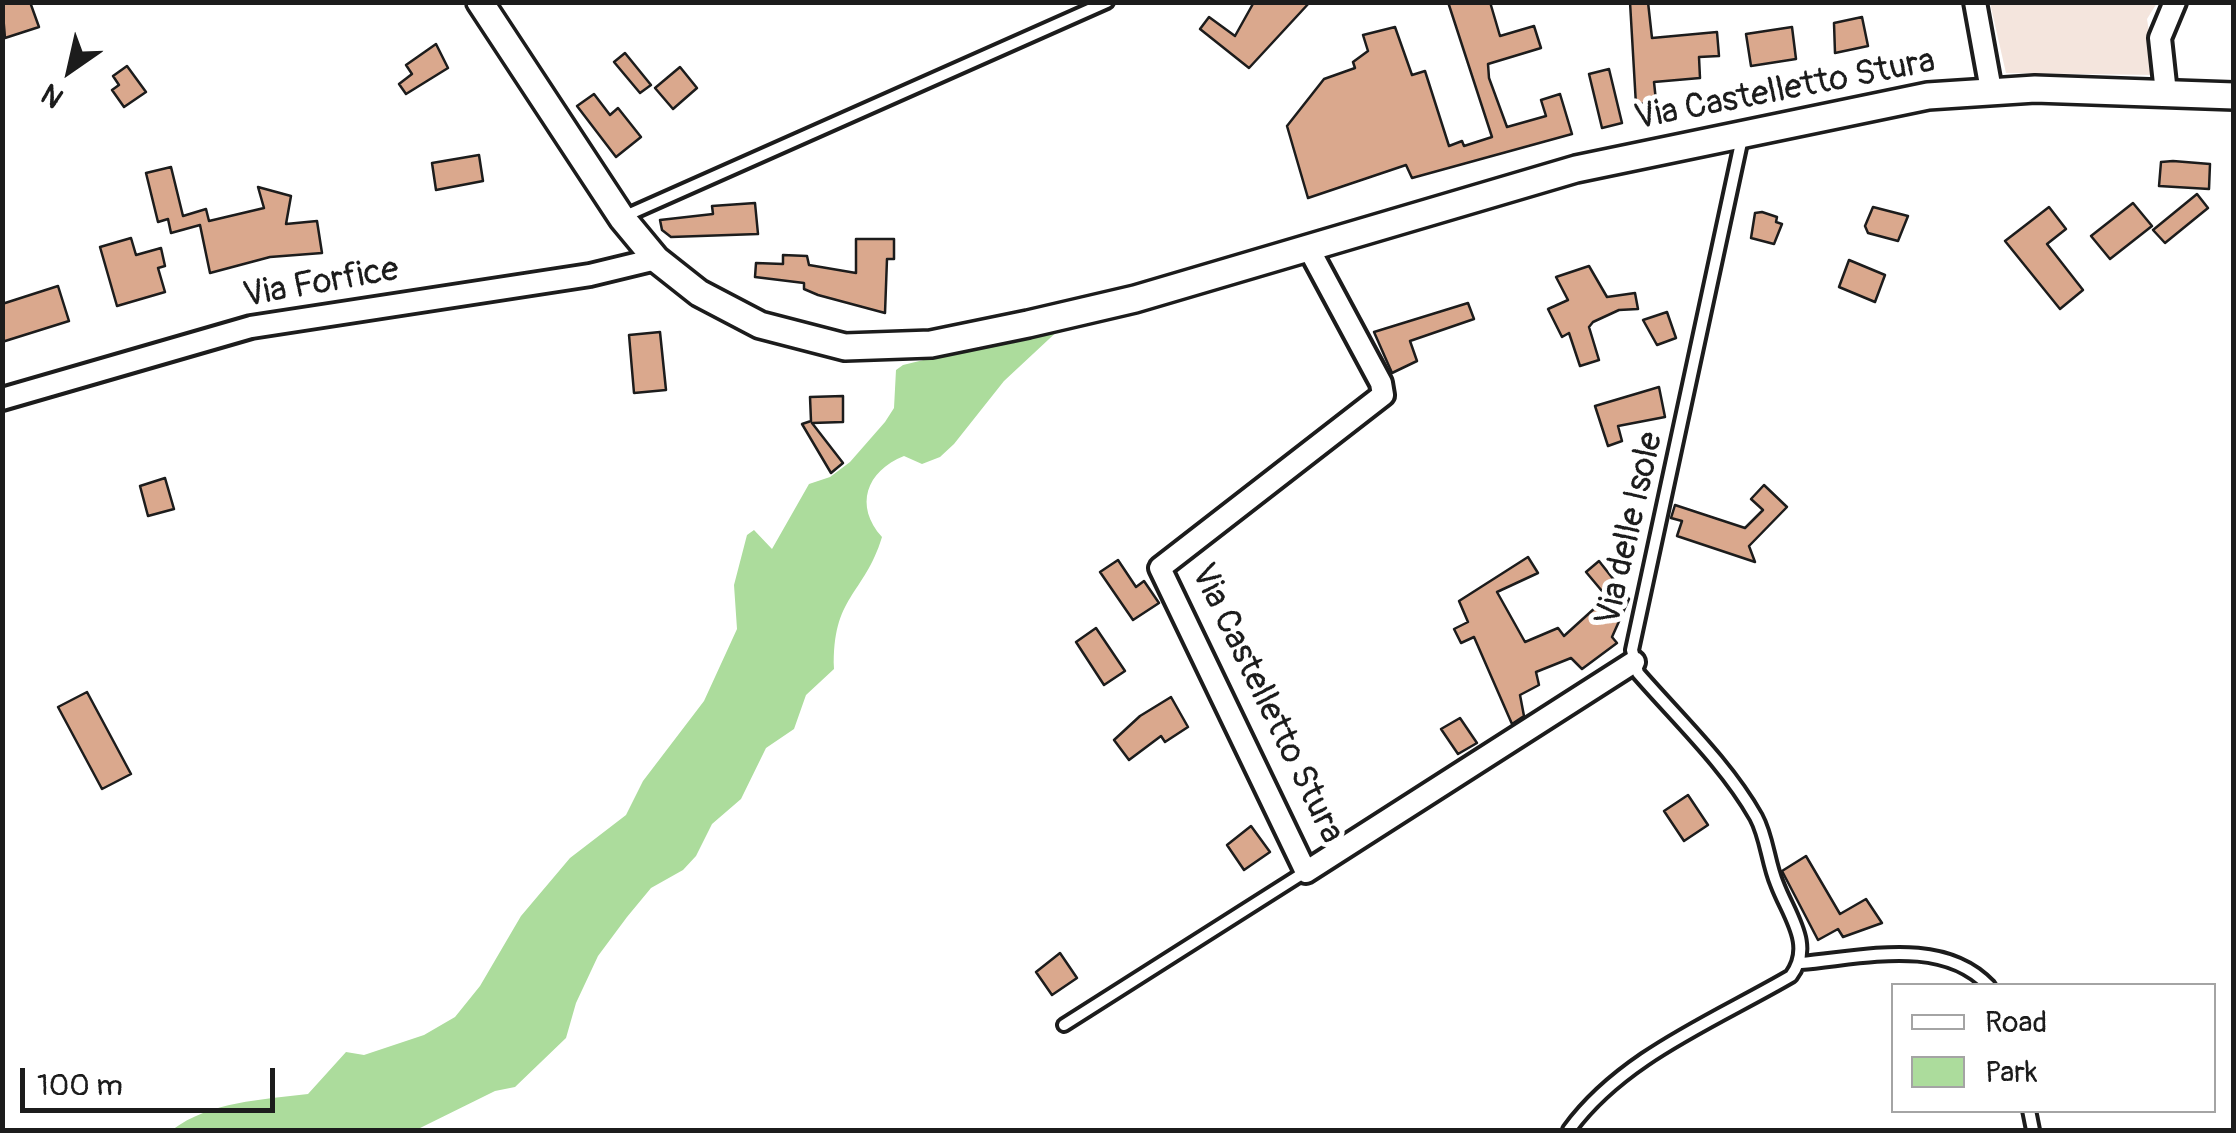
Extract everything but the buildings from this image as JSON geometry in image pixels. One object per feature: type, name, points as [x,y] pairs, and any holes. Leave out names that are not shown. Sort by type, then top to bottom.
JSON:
[{"type":"street","name":"Via Castelletto Stura","points":[[480,2],[622,218],[656,259],[700,293],[760,325],[805,340],[887,349],[1028,324],[1309,249],[1576,169],[1928,96],[1990,90],[2234,96]]},
{"type":"street","points":[[1976,2],[1990,90]]},
{"type":"street","points":[[2166,93],[2160,38],[2175,2]]},
{"type":"street","name":"Via Castelletto Stura","points":[[1309,249],[1381,382],[1382,395],[1160,568],[1306,872],[1634,662]]},
{"type":"street","name":"Via Forfice","points":[[2,400],[251,327],[590,275],[656,259]]},
{"type":"lane","points":[[622,218],[1107,2]]},
{"type":"lane","name":"Via delle Isole","points":[[1744,132],[1632,650],[1634,662],[1732,781],[1758,821],[1776,882],[1802,941],[1801,963]]},
{"type":"lane","points":[[1064,1025],[1306,872]]},
{"type":"lane","points":[[1569,1130],[1593,1098],[1620,1074],[1791,976],[1801,963],[1909,954],[1941,957],[1970,968],[1986,983]]},
{"type":"shaded area","points":[[1990,3],[2157,3],[2147,19],[2156,75],[2006,73]]},
{"type":"green space","points":[[1063,326],[1004,381],[940,457],[922,464],[904,456],[873,480],[868,491],[868,513],[882,537],[838,625],[834,669],[806,695],[794,729],[766,748],[741,799],[712,824],[696,856],[683,870],[651,888],[627,917],[598,956],[576,1003],[566,1038],[515,1087],[495,1091],[416,1130],[172,1130],[220,1107],[308,1094],[346,1052],[364,1055],[424,1035],[455,1017],[480,986],[521,916],[570,858],[626,815],[643,781],[704,701],[737,629],[734,585],[747,535],[754,530],[772,549],[809,484],[830,477],[850,462],[885,422],[894,408],[896,370],[903,365]]}]
